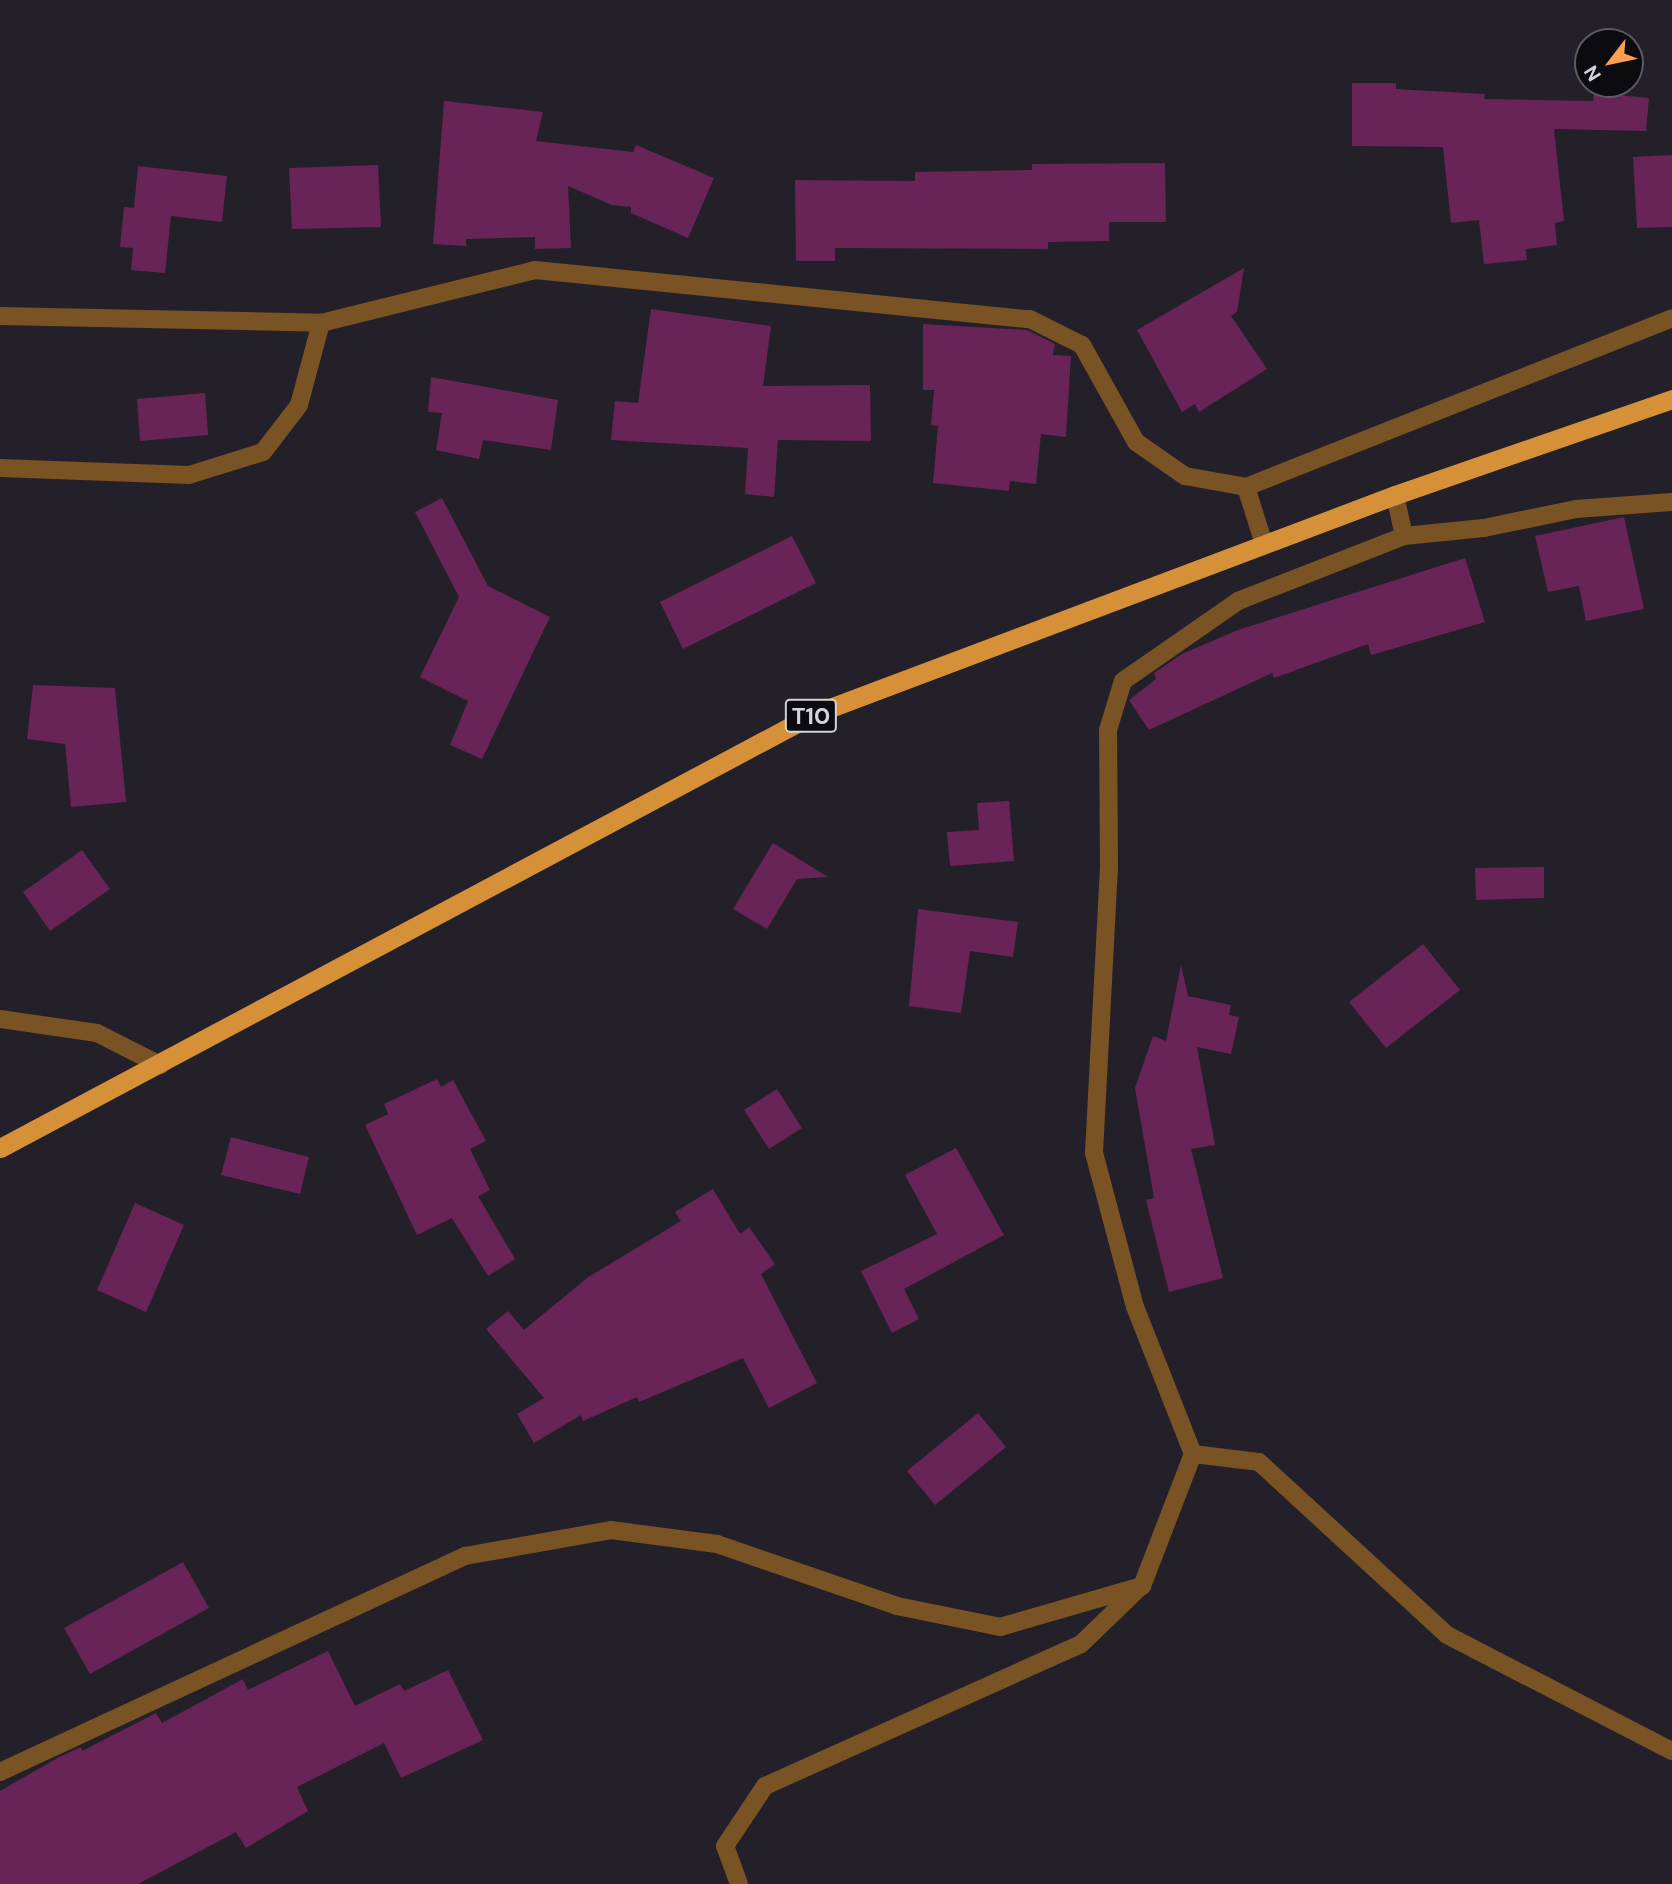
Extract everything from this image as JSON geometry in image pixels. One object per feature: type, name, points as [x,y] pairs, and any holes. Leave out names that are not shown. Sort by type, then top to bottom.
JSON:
[{"type":"highway","name":"T10","points":[[0,1148],[814,714],[1395,495],[1672,399]]},
{"type":"street","points":[[0,316],[321,323],[535,270],[1030,319],[1082,345],[1136,442],[1185,476],[1246,486],[1672,318]]},
{"type":"street","points":[[0,468],[190,475],[263,452],[299,405],[321,323]]},
{"type":"street","points":[[1246,486],[1264,544]]},
{"type":"street","points":[[1395,495],[1404,536]]},
{"type":"street","points":[[740,1884],[725,1846],[765,1786],[1081,1644],[1142,1586],[1193,1454],[1135,1307],[1094,1153],[1109,868],[1108,730],[1123,681],[1238,601],[1404,536],[1484,528],[1576,509],[1672,502]]},
{"type":"street","points":[[0,1019],[97,1033],[160,1065]]},
{"type":"street","points":[[1193,1454],[1259,1462],[1447,1635],[1672,1751]]},
{"type":"street","points":[[0,1773],[465,1556],[611,1530],[717,1544],[897,1606],[1000,1627],[1142,1586]]},
{"type":"building","points":[[1352,83],[1396,83],[1396,89],[1485,94],[1484,99],[1593,101],[1593,98],[1649,98],[1646,131],[1554,129],[1564,221],[1555,223],[1557,245],[1526,249],[1527,260],[1484,264],[1479,220],[1451,223],[1443,147],[1352,146]]},
{"type":"building","points":[[444,101],[543,112],[536,141],[633,152],[636,145],[714,178],[688,238],[631,213],[631,207],[612,205],[568,186],[571,248],[535,249],[535,237],[466,239],[466,246],[433,244]]},
{"type":"building","points":[[1672,155],[1672,227],[1637,228],[1633,157]]},
{"type":"building","points":[[1165,163],[1166,222],[1109,222],[1109,241],[1048,242],[1048,249],[835,248],[835,261],[796,261],[795,180],[915,181],[915,172],[1032,170],[1032,164]]},
{"type":"building","points":[[378,165],[381,227],[292,229],[289,168]]},
{"type":"building","points":[[138,166],[227,176],[222,222],[171,216],[165,273],[131,270],[133,248],[120,247],[124,207],[134,208]]},
{"type":"building","points":[[1244,268],[1237,312],[1231,316],[1267,369],[1199,412],[1195,404],[1182,412],[1137,330]]},
{"type":"building","points":[[651,309],[771,326],[763,386],[870,385],[871,441],[778,440],[774,497],[745,494],[748,448],[611,440],[615,401],[638,403]]},
{"type":"building","points":[[923,324],[1027,330],[1055,344],[1053,355],[1071,356],[1066,437],[1041,434],[1036,484],[1010,481],[1009,491],[933,483],[938,426],[931,425],[934,390],[923,390]]},
{"type":"building","points":[[431,377],[558,400],[551,450],[483,440],[479,459],[436,450],[442,413],[428,412]]},
{"type":"building","points":[[205,393],[208,435],[140,441],[137,399]]},
{"type":"building","points":[[442,498],[488,586],[550,617],[482,759],[450,745],[468,701],[420,677],[459,597],[415,512]]},
{"type":"building","points":[[1624,517],[1644,609],[1586,621],[1579,586],[1548,592],[1535,536]]},
{"type":"building","points":[[792,536],[816,583],[683,649],[660,602]]},
{"type":"building","points":[[1465,558],[1485,622],[1371,655],[1368,644],[1274,678],[1272,673],[1149,730],[1129,700],[1156,679],[1154,673],[1182,654],[1238,630]]},
{"type":"building","points":[[33,685],[115,688],[126,802],[71,807],[65,744],[27,739]]},
{"type":"building","points":[[1009,801],[1014,861],[950,866],[947,832],[979,830],[977,803]]},
{"type":"building","points":[[773,843],[828,877],[797,879],[767,929],[733,909]]},
{"type":"building","points":[[82,850],[110,889],[50,931],[23,892]]},
{"type":"building","points":[[1544,867],[1544,898],[1476,900],[1475,868]]},
{"type":"building","points":[[918,909],[1018,922],[1013,957],[970,951],[961,1013],[909,1006]]},
{"type":"building","points":[[1423,944],[1460,990],[1386,1048],[1349,1002]]},
{"type":"building","points":[[1181,965],[1188,996],[1231,1005],[1229,1015],[1239,1017],[1231,1054],[1197,1047],[1215,1145],[1191,1149],[1223,1278],[1169,1292],[1146,1200],[1154,1198],[1135,1088],[1153,1036],[1166,1041]]},
{"type":"building","points":[[437,1079],[441,1087],[453,1080],[486,1141],[470,1149],[490,1190],[478,1196],[515,1259],[488,1276],[452,1218],[417,1235],[365,1125],[388,1114],[384,1104]]},
{"type":"building","points":[[777,1089],[802,1128],[769,1149],[744,1110]]},
{"type":"building","points":[[231,1137],[309,1157],[300,1194],[221,1175]]},
{"type":"building","points":[[956,1148],[1004,1235],[904,1289],[919,1319],[892,1333],[861,1271],[937,1234],[905,1175]]},
{"type":"building","points":[[713,1189],[740,1234],[749,1227],[775,1264],[761,1274],[817,1383],[769,1408],[743,1358],[639,1402],[637,1397],[583,1421],[581,1415],[534,1443],[517,1414],[544,1398],[486,1329],[508,1311],[524,1330],[587,1278],[681,1221],[675,1212]]},
{"type":"building","points":[[135,1203],[184,1225],[146,1312],[97,1290]]},
{"type":"building","points":[[978,1413],[1006,1447],[935,1505],[907,1471]]},
{"type":"building","points":[[183,1562],[209,1608],[90,1674],[64,1628]]},
{"type":"building","points":[[328,1651],[355,1706],[400,1684],[404,1691],[448,1670],[483,1740],[401,1778],[384,1743],[297,1787],[308,1811],[246,1848],[236,1832],[138,1884],[0,1884],[0,1791],[59,1757],[81,1747],[82,1751],[156,1713],[162,1723],[243,1679],[248,1690]]}]
